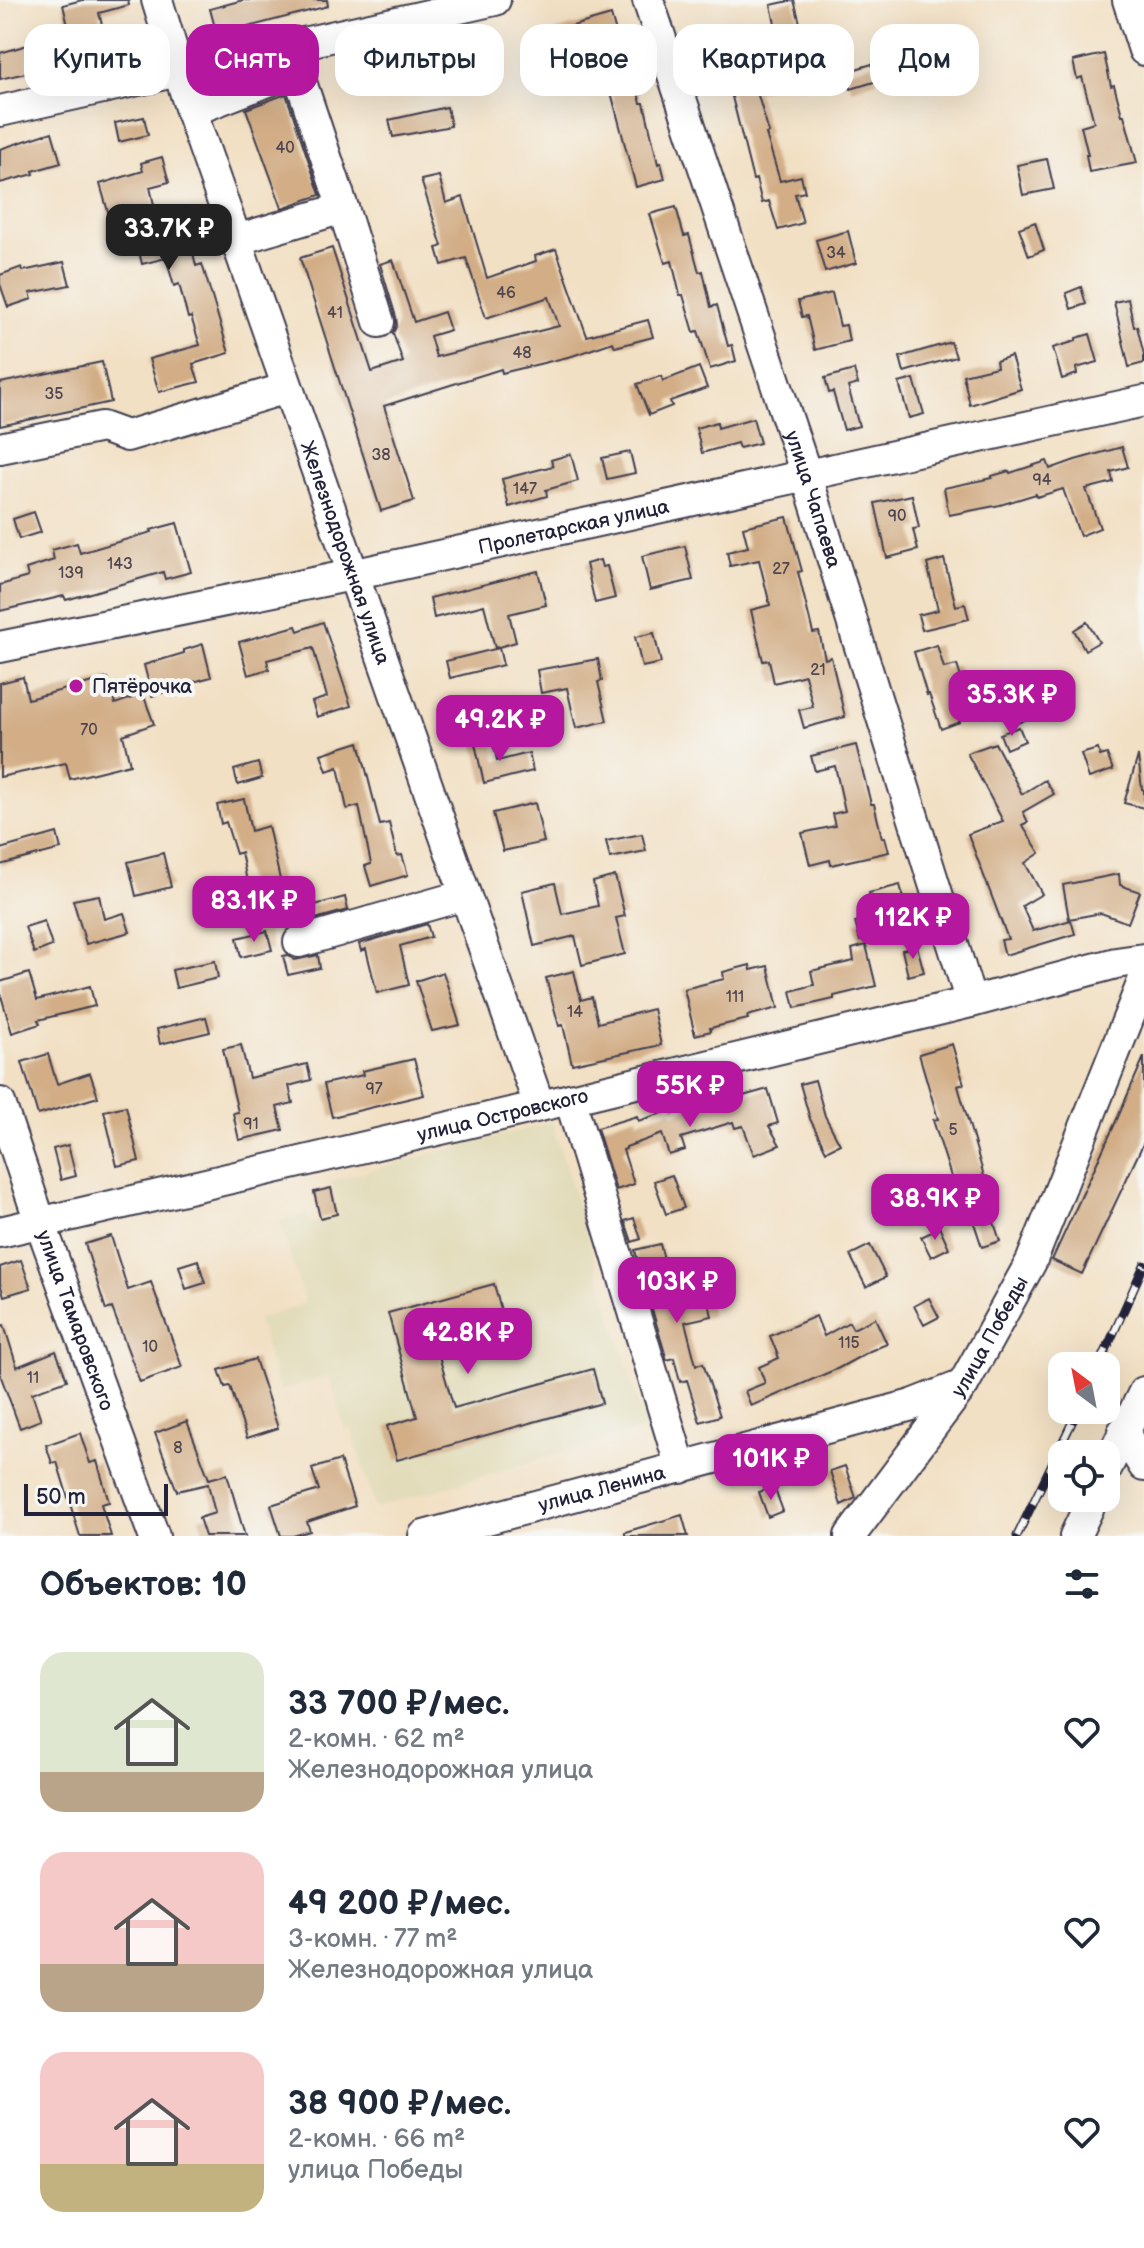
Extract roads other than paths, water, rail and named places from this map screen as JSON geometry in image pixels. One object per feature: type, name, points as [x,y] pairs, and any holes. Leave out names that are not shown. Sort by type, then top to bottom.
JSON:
[{"type":"street","name":"Железнодорожная улица","points":[[157,0],[191,111],[539,1105]]},
{"type":"street","points":[[0,111],[495,0]]},
{"type":"street","name":"улица Чапаева","points":[[648,0],[806,474],[971,1002]]},
{"type":"street","points":[[1128,0],[1144,50]]},
{"type":"street","points":[[191,111],[281,76],[297,78],[302,85],[379,322]]},
{"type":"street","points":[[236,240],[343,208]]},
{"type":"street","points":[[0,448],[102,427],[127,436],[287,388]]},
{"type":"street","name":"Пролетарская улица","points":[[0,647],[352,575],[1144,401]]},
{"type":"street","points":[[299,942],[465,895]]},
{"type":"street","name":"улица Островского","points":[[0,1232],[570,1099],[971,1002],[1116,963],[1144,959]]},
{"type":"street","name":"улица Победы","points":[[850,1536],[963,1385],[1031,1262],[1144,979]]},
{"type":"street","points":[[570,1099],[681,1468]]},
{"type":"street","name":"улица Тамаровского","points":[[0,1103],[154,1536]]},
{"type":"street","name":"улица Ленина","points":[[424,1536],[912,1405],[963,1385]]},
{"type":"street","points":[[1119,1440],[1144,1392]]},
{"type":"street","points":[[1123,1432],[1144,1466]]},
{"type":"street","points":[[1075,1536],[1086,1512]]},
{"type":"railway","points":[[1105,1352],[1144,1265]]},
{"type":"railway","points":[[1017,1536],[1071,1424]]},
{"type":"place","name":"Пятёрочка","points":[[76,686]]}]
